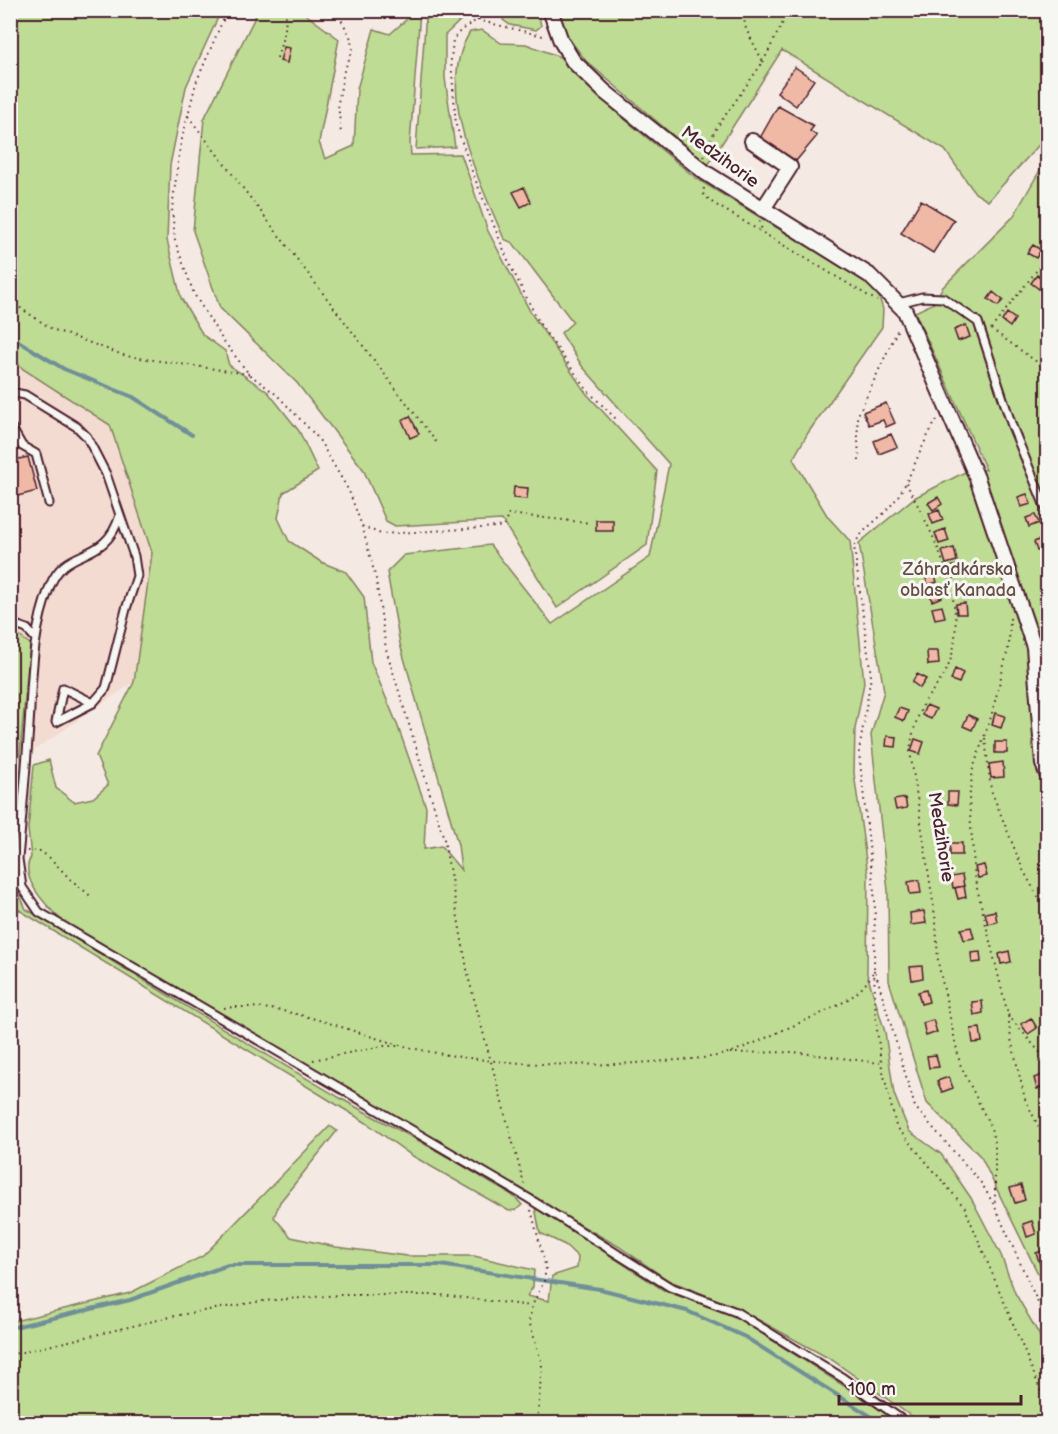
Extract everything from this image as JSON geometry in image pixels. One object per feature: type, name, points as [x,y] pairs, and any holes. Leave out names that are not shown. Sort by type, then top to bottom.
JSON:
[{"type":"street","name":"Medzihorie","points":[[550,10],[561,41],[573,61],[605,92],[703,171],[869,275],[902,307],[976,478],[1034,647],[1043,764],[1047,776]]},
{"type":"street","points":[[752,141],[790,167],[763,210]]},
{"type":"lane","points":[[902,307],[922,297],[943,298],[978,322],[1012,426],[1047,514]]},
{"type":"lane","points":[[10,392],[25,395],[87,437],[102,466],[134,556],[137,576],[106,688],[93,702],[56,722],[63,688],[93,702]]},
{"type":"lane","points":[[10,424],[22,447],[36,454],[49,503]]},
{"type":"lane","points":[[120,515],[111,538],[99,549],[76,557],[63,566],[51,584],[35,638],[19,851],[22,886],[39,912],[528,1198],[670,1287],[736,1312],[843,1378],[908,1424]]},
{"type":"lane","points":[[10,623],[27,629],[35,638]]},
{"type":"path","points":[[230,10],[196,83],[180,147],[172,209],[175,241],[194,294],[249,374],[277,395],[318,438],[349,491],[362,526],[376,579],[386,649],[444,839],[469,980],[546,1268],[544,1281],[532,1306],[529,1321],[542,1364],[537,1424]]},
{"type":"path","points":[[277,58],[285,30],[286,15],[280,10]]},
{"type":"path","points":[[336,10],[350,36],[353,50],[344,71],[338,103],[341,134]]},
{"type":"path","points":[[502,10],[477,20],[461,30],[453,39],[451,60],[456,125],[472,174],[510,265],[541,326],[588,391],[618,421]]},
{"type":"path","points":[[742,10],[746,29],[764,62]]},
{"type":"path","points":[[789,10],[764,62],[715,130],[703,171],[703,194],[713,203],[876,301],[902,307],[857,417],[859,461]]},
{"type":"path","points":[[1044,10],[1047,15]]},
{"type":"path","points":[[477,20],[561,41]]},
{"type":"path","points":[[188,116],[437,443]]},
{"type":"path","points":[[991,329],[1047,256]]},
{"type":"path","points":[[10,301],[52,329],[126,356],[249,374]]},
{"type":"path","points":[[978,322],[1047,370]]},
{"type":"path","points":[[946,406],[925,440],[906,483],[889,508],[860,536],[854,552],[871,676],[859,752],[875,901],[876,1021],[881,1063],[896,1126],[965,1208],[1047,1407]]},
{"type":"path","name":"Medzihorie","points":[[906,483],[939,553],[953,596],[956,648],[946,672],[924,703],[912,731],[910,752],[936,922],[938,962],[957,1053],[960,1064],[991,1128],[995,1145],[995,1207]]},
{"type":"path","points":[[362,526],[381,534],[498,527],[505,525],[508,514],[591,523]]},
{"type":"path","name":"Medzihorie","points":[[1012,610],[1009,645],[985,735],[973,769],[969,800],[975,880],[1008,1015],[1011,1039],[1025,1099],[1047,1146]]},
{"type":"path","name":"Medzihorie","points":[[985,735],[991,790],[1023,870],[1047,915]]},
{"type":"path","points":[[19,851],[40,851],[93,898]]},
{"type":"path","points":[[728,1054],[847,999],[864,987],[874,968]]},
{"type":"path","points":[[874,968],[915,1107],[929,1126],[967,1164],[995,1207],[1047,1325]]},
{"type":"path","points":[[206,1010],[252,1006],[279,1010],[403,1046],[515,1063],[628,1064],[728,1054],[794,1052],[881,1063]]},
{"type":"path","name":"Medzihorie","points":[[1008,1015],[1047,1062]]},
{"type":"path","points":[[299,1064],[354,1051],[403,1046]]},
{"type":"path","points":[[10,1355],[179,1316],[263,1301],[340,1295],[440,1295],[532,1306]]},
{"type":"shaded area","points":[[10,356],[23,369],[110,425],[152,553],[134,682],[20,760],[30,644],[11,630]]},
{"type":"green space","points":[[429,10],[486,11],[463,18],[445,35],[445,78],[455,147],[416,149],[426,12]]},
{"type":"green space","points":[[10,11],[221,11],[186,87],[170,165],[167,240],[181,298],[203,335],[225,351],[229,365],[268,392],[299,431],[318,471],[283,493],[278,518],[289,541],[321,562],[346,572],[364,597],[371,662],[397,724],[426,807],[424,849],[441,846],[461,870],[458,845],[400,644],[387,572],[404,555],[490,545],[552,624],[650,557],[669,464],[582,366],[561,333],[573,322],[513,243],[504,239],[473,164],[458,109],[456,82],[460,56],[470,32],[482,30],[501,43],[526,44],[560,57],[617,113],[697,179],[876,288],[883,309],[882,327],[808,433],[793,459],[828,517],[850,541],[864,683],[855,729],[854,773],[868,875],[867,974],[885,1032],[894,1094],[909,1131],[941,1154],[971,1198],[1001,1255],[1015,1293],[1047,1348],[1047,1423],[921,1423],[832,1360],[735,1307],[668,1280],[618,1246],[539,1202],[62,921],[42,900],[28,874],[31,857],[28,829],[34,765],[49,760],[56,788],[74,802],[93,798],[108,785],[96,756],[134,682],[152,553],[110,425],[23,369],[11,356]]},
{"type":"green space","points":[[258,11],[301,11],[339,39],[319,142],[325,159],[354,146],[357,89],[374,29],[390,34],[416,11],[420,11],[411,155],[461,154],[488,231],[531,313],[586,393],[657,471],[647,545],[557,608],[502,520],[395,526],[386,521],[363,469],[297,383],[220,308],[193,231],[204,119]]},
{"type":"green space","points":[[516,11],[538,11],[541,26],[536,30],[510,25],[503,20],[506,14]]},
{"type":"green space","points":[[557,11],[1047,11],[1047,136],[988,201],[975,193],[945,150],[782,50],[708,165],[586,61],[561,28]]},
{"type":"green space","name":"Záhradkárska oblasť Kanada","points":[[1047,158],[1047,1292],[981,1157],[927,1103],[889,981],[888,891],[871,735],[884,691],[859,543],[914,498],[971,469],[986,470],[915,312],[934,303],[942,288],[1013,217]]},
{"type":"green space","points":[[10,630],[30,644],[11,851]]},
{"type":"green space","points":[[10,866],[14,867],[16,887],[26,909],[307,1079],[472,1171],[515,1197],[522,1205],[516,1210],[509,1211],[411,1155],[365,1122],[11,905]]},
{"type":"green space","points":[[330,1126],[337,1131],[280,1202],[274,1217],[291,1237],[336,1247],[407,1256],[474,1256],[534,1270],[533,1287],[527,1296],[549,1301],[552,1276],[577,1268],[578,1257],[565,1245],[540,1233],[535,1207],[665,1291],[733,1315],[902,1423],[11,1423],[10,1322],[130,1293],[203,1256]]},
{"type":"building","points":[[284,47],[290,48],[287,63],[280,61]]},
{"type":"building","points":[[795,67],[814,80],[796,106],[777,92]]},
{"type":"building","points":[[778,106],[814,126],[810,131],[817,136],[796,161],[785,154],[782,159],[771,152],[774,148],[760,138]]},
{"type":"building","points":[[524,187],[531,202],[521,207],[513,192]]},
{"type":"building","points":[[921,200],[954,220],[933,253],[901,233]]},
{"type":"building","points":[[1033,245],[1041,250],[1036,258],[1027,253]]},
{"type":"building","points":[[1037,275],[1045,280],[1039,289],[1031,283]]},
{"type":"building","points":[[993,292],[1003,300],[998,306],[988,299]]},
{"type":"building","points":[[1007,313],[1015,319],[1010,327],[1002,321]]},
{"type":"building","points":[[966,325],[970,337],[958,341],[954,330]]},
{"type":"building","points":[[886,403],[895,423],[886,427],[883,420],[869,425],[863,412]]},
{"type":"building","points":[[410,416],[419,434],[410,438],[402,420]]},
{"type":"building","points":[[891,434],[897,447],[879,454],[874,441]]},
{"type":"building","points":[[28,457],[37,491],[10,498],[10,461]]},
{"type":"building","points":[[514,487],[528,488],[527,499],[513,498]]},
{"type":"building","points":[[1027,494],[1031,504],[1021,507],[1018,497]]},
{"type":"building","points":[[938,497],[942,504],[933,510],[928,503]]},
{"type":"building","points":[[939,510],[943,520],[933,524],[929,514]]},
{"type":"building","points":[[1035,515],[1039,523],[1029,527],[1026,518]]},
{"type":"building","points":[[596,520],[613,520],[613,531],[596,531]]},
{"type":"building","points":[[945,529],[949,541],[939,544],[935,533]]},
{"type":"building","points":[[1043,538],[1047,547],[1037,551],[1034,542]]},
{"type":"building","points":[[954,548],[957,561],[946,564],[942,551]]},
{"type":"building","points":[[957,565],[960,576],[950,579],[947,568]]},
{"type":"building","points":[[933,570],[937,582],[928,585],[924,573]]},
{"type":"building","points":[[939,588],[942,597],[932,601],[929,591]]},
{"type":"building","points":[[965,603],[966,614],[957,614],[956,604]]},
{"type":"building","points":[[942,606],[945,617],[935,619],[932,608]]},
{"type":"building","points":[[927,651],[938,651],[939,664],[928,665]]},
{"type":"building","points":[[955,669],[963,673],[959,683],[951,680]]},
{"type":"building","points":[[917,674],[926,679],[920,688],[912,682]]},
{"type":"building","points":[[926,705],[936,709],[931,719],[922,715]]},
{"type":"building","points":[[899,708],[908,711],[904,721],[895,717]]},
{"type":"building","points":[[995,713],[1005,716],[1001,728],[992,725]]},
{"type":"building","points":[[968,715],[977,719],[972,730],[963,726]]},
{"type":"building","points":[[887,736],[897,737],[896,747],[886,746]]},
{"type":"building","points":[[915,739],[924,742],[920,754],[911,751]]},
{"type":"building","points":[[995,742],[1007,742],[1007,753],[995,753]]},
{"type":"building","points":[[1003,762],[1004,777],[991,778],[989,764]]},
{"type":"building","points":[[948,792],[958,792],[957,805],[948,804]]},
{"type":"building","points":[[905,798],[907,808],[896,810],[894,800]]},
{"type":"building","points":[[950,843],[962,843],[962,855],[950,855]]},
{"type":"building","points":[[984,865],[987,876],[978,878],[975,867]]},
{"type":"building","points":[[962,875],[964,886],[953,888],[951,877]]},
{"type":"building","points":[[919,880],[921,893],[910,894],[908,882]]},
{"type":"building","points":[[964,886],[966,897],[958,899],[955,888]]},
{"type":"building","points":[[924,911],[926,923],[911,925],[910,913]]},
{"type":"building","points":[[995,911],[997,922],[988,924],[985,913]]},
{"type":"building","points":[[971,927],[974,938],[964,940],[961,929]]},
{"type":"building","points":[[1009,951],[1011,962],[1001,964],[999,954]]},
{"type":"building","points":[[980,952],[981,962],[972,963],[971,953]]},
{"type":"building","points":[[922,966],[923,978],[912,980],[910,967]]},
{"type":"building","points":[[926,990],[929,1002],[921,1004],[918,992]]},
{"type":"building","points":[[982,1001],[983,1013],[974,1015],[972,1002]]},
{"type":"building","points":[[1031,1018],[1037,1028],[1028,1034],[1021,1024]]},
{"type":"building","points":[[933,1020],[937,1032],[926,1036],[923,1023]]},
{"type":"building","points":[[980,1028],[982,1042],[973,1043],[971,1029]]},
{"type":"building","points":[[936,1055],[939,1067],[929,1068],[927,1056]]},
{"type":"building","points":[[1043,1075],[1047,1086],[1037,1089],[1034,1078]]},
{"type":"building","points":[[949,1077],[953,1088],[942,1092],[937,1081]]},
{"type":"building","points":[[1021,1185],[1025,1200],[1015,1203],[1010,1188]]},
{"type":"building","points":[[1032,1221],[1036,1234],[1027,1237],[1023,1224]]},
{"type":"building","points":[[1045,1250],[1048,1261],[1040,1264],[1036,1253]]},
{"type":"waterway","points":[[10,336],[64,369],[133,397],[192,435]]},
{"type":"waterway","points":[[10,1328],[130,1300],[228,1265],[440,1265],[600,1289],[687,1311],[745,1337],[883,1424]]}]
